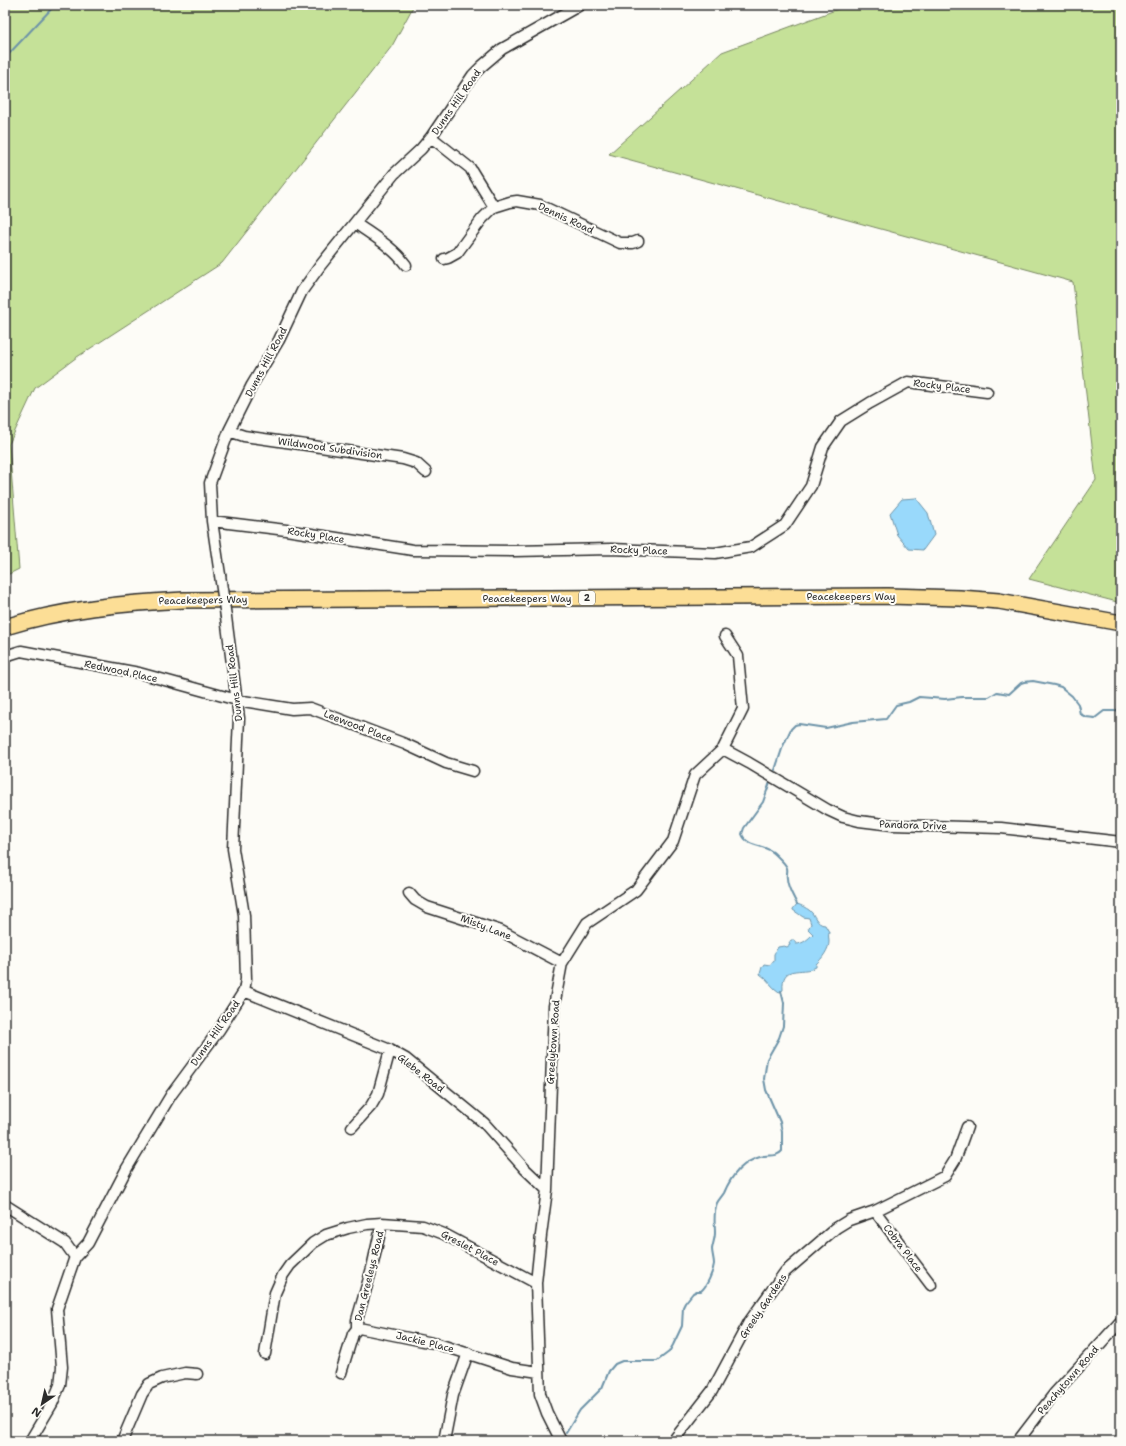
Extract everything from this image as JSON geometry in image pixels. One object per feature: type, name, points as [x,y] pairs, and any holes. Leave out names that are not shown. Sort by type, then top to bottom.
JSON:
[{"type":"highway","name":"Peacekeepers Way","points":[[5,627],[52,614],[93,607],[184,600],[880,596],[943,597],[999,602],[1121,623]]},
{"type":"street","name":"Dunns Hill Road","points":[[30,1441],[52,1404],[60,1385],[62,1367],[57,1309],[75,1257],[88,1243],[128,1168],[172,1095],[219,1030],[244,991],[246,979],[244,915],[233,849],[239,718],[212,521],[210,483],[229,432],[254,380],[281,336],[302,291],[320,266],[394,174],[431,137],[473,75],[502,49],[580,5]]},
{"type":"street","points":[[431,137],[470,168],[494,207],[482,219],[457,253],[448,258],[444,258]]},
{"type":"street","name":"Dennis Road","points":[[494,207],[517,201],[532,203],[620,243],[633,243],[638,240]]},
{"type":"street","points":[[355,223],[390,248],[406,265]]},
{"type":"street","name":"Rocky Place","points":[[212,521],[286,530],[413,550],[514,551],[611,549],[715,553],[751,547],[785,525],[811,486],[823,447],[841,421],[870,403],[908,382],[987,392]]},
{"type":"street","name":"Wildwood Subdivision","points":[[229,432],[244,436],[404,459],[416,463],[426,472]]},
{"type":"street","name":"Greelytown Road","points":[[561,1441],[547,1413],[540,1394],[536,1284],[541,1234],[548,1190],[554,1006],[562,963],[587,923],[636,890],[672,841],[695,775],[722,749],[743,709],[738,656],[725,636]]},
{"type":"street","name":"Redwood Place","points":[[5,656],[21,651],[139,673],[237,700]]},
{"type":"street","name":"Leewood Place","points":[[237,700],[292,709],[310,708],[405,744],[446,763],[473,771]]},
{"type":"street","name":"Pandora Drive","points":[[722,749],[749,763],[828,810],[843,817],[859,821],[892,825],[1001,828],[1121,842]]},
{"type":"street","name":"Misty Lane","points":[[409,893],[415,900],[427,907],[501,931],[562,963]]},
{"type":"street","name":"Glebe Road","points":[[244,991],[390,1050],[406,1059],[484,1124],[525,1169],[548,1190]]},
{"type":"street","points":[[352,1127],[371,1106],[378,1094],[390,1050]]},
{"type":"street","name":"Greely Gardens","points":[[672,1441],[712,1391],[749,1322],[785,1272],[836,1228],[849,1220],[875,1211],[945,1176],[955,1160],[967,1127]]},
{"type":"street","points":[[5,1205],[65,1243],[75,1257]]},
{"type":"street","name":"Cobra Place","points":[[875,1211],[931,1285]]},
{"type":"street","name":"Greslet Place","points":[[265,1354],[275,1293],[280,1281],[290,1265],[313,1243],[326,1235],[348,1228],[382,1223],[423,1226],[444,1234],[536,1284]]},
{"type":"street","name":"Dan Greeleys Road","points":[[358,1328],[357,1320],[372,1268],[382,1223]]},
{"type":"street","name":"Peachytown Road","points":[[1018,1441],[1054,1394],[1121,1322]]},
{"type":"street","points":[[341,1373],[353,1334],[358,1328]]},
{"type":"street","name":"Jackie Place","points":[[358,1328],[438,1344],[512,1368],[539,1372]]},
{"type":"street","points":[[444,1441],[453,1395],[468,1353]]},
{"type":"street","points":[[122,1441],[142,1394],[149,1384],[159,1379],[185,1373],[197,1374]]},
{"type":"green space","points":[[5,5],[414,5],[392,46],[222,263],[77,357],[35,388],[9,444],[19,569],[5,576]]},
{"type":"green space","points":[[849,5],[1121,5],[1121,603],[1029,579],[1096,480],[1073,282],[609,154],[722,52]]},
{"type":"water","points":[[916,498],[928,513],[934,535],[923,550],[909,549],[897,535],[890,513],[902,499]]},
{"type":"water","points":[[797,904],[809,910],[822,925],[825,925],[829,932],[829,945],[825,954],[816,964],[816,967],[793,971],[785,976],[783,990],[779,992],[760,974],[764,964],[770,965],[774,960],[774,954],[778,947],[787,947],[790,945],[789,943],[791,940],[794,940],[796,944],[801,943],[813,934],[808,929],[811,924],[809,918],[803,917],[793,910]]},
{"type":"waterway","points":[[5,58],[55,5]]},
{"type":"waterway","points":[[5,93],[8,101],[5,112]]},
{"type":"waterway","points":[[775,770],[783,746],[791,729],[795,725],[799,724],[826,728],[853,722],[886,719],[896,705],[909,702],[919,697],[945,699],[962,697],[989,697],[997,692],[1009,694],[1021,683],[1033,681],[1061,687],[1072,696],[1078,704],[1080,714],[1086,717],[1095,718],[1104,711],[1115,711],[1121,708]]},
{"type":"waterway","points":[[770,782],[763,802],[744,828],[742,834],[748,842],[771,851],[786,866],[788,885],[797,904]]},
{"type":"waterway","points":[[566,1433],[580,1410],[602,1388],[609,1371],[615,1364],[622,1361],[657,1361],[669,1352],[682,1326],[683,1307],[685,1303],[693,1293],[703,1289],[712,1271],[714,1264],[712,1249],[715,1235],[715,1214],[718,1202],[734,1175],[748,1162],[763,1156],[775,1155],[782,1151],[782,1132],[780,1122],[766,1090],[764,1079],[767,1059],[779,1038],[783,1026],[784,1003],[781,991]]}]
